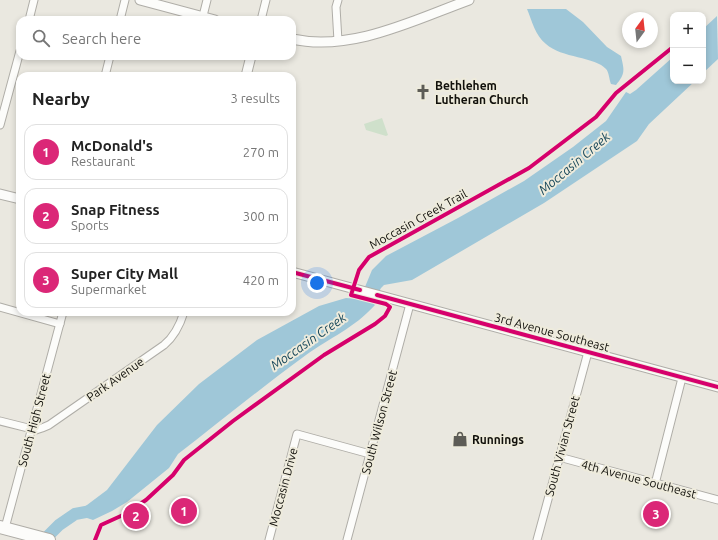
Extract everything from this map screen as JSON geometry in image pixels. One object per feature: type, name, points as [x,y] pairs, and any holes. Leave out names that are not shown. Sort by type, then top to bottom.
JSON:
[{"type":"highway","points":[[2,527],[49,540]]},
{"type":"street","points":[[29,16],[34,0]]},
{"type":"street","points":[[121,16],[126,0]]},
{"type":"street","points":[[140,0],[195,16]]},
{"type":"street","points":[[203,16],[207,0]]},
{"type":"street","points":[[262,16],[266,0]]},
{"type":"street","points":[[338,0],[336,8],[338,41]]},
{"type":"street","points":[[296,40],[315,42],[359,38],[386,31],[469,0]]},
{"type":"street","points":[[0,125],[18,60]]},
{"type":"street","points":[[105,72],[109,60]]},
{"type":"street","points":[[247,72],[250,60]]},
{"type":"street","points":[[0,194],[16,198]]},
{"type":"street","name":"3rd Avenue Southeast","points":[[296,273],[718,387]]},
{"type":"street","name":"South Wilson Street","points":[[347,540],[410,304]]},
{"type":"street","points":[[0,307],[16,312]]},
{"type":"street","points":[[32,316],[60,324]]},
{"type":"street","name":"South High Street","points":[[2,527],[32,429],[62,316]]},
{"type":"street","name":"Park Avenue","points":[[32,429],[42,428],[49,425],[164,345],[171,339],[177,330],[182,316]]},
{"type":"street","name":"South Vivian Street","points":[[537,540],[588,352]]},
{"type":"street","points":[[655,484],[682,378]]},
{"type":"street","points":[[0,421],[32,429]]},
{"type":"street","name":"Moccasin Drive","points":[[269,540],[298,434],[370,454]]},
{"type":"street","name":"4th Avenue Southeast","points":[[559,457],[718,500]]},
{"type":"green space","points":[[382,118],[388,135],[386,136],[366,130],[364,124]]},
{"type":"water","points":[[527,9],[566,9],[583,22],[607,47],[621,56],[623,74],[616,85],[611,84],[607,70],[601,65],[552,49],[546,44],[536,32]]},
{"type":"water","points":[[717,16],[718,59],[706,70],[706,48],[706,26]]},
{"type":"water","points":[[670,60],[670,84],[692,84],[649,124],[637,141],[544,203],[412,280],[384,285],[373,303],[375,305],[367,313],[342,332],[290,367],[178,454],[169,468],[127,502],[93,520],[75,514],[107,490],[157,425],[199,384],[257,340],[319,306],[346,298],[360,299],[372,270],[386,256],[524,181],[573,147],[606,121],[626,92],[630,94]]},
{"type":"waterway","name":"Moccasin Creek","points":[[44,540],[59,525],[75,514],[91,511]]},
{"type":"cycle path","name":"Moccasin Creek Trail","points":[[95,540],[101,525],[123,515],[146,500],[173,475],[184,460],[233,421],[324,355],[375,324],[385,316],[390,307],[386,304],[351,295],[359,270],[369,257],[529,168],[596,117],[616,93],[672,48]]},
{"type":"cycle path","points":[[296,273],[360,290]]},
{"type":"cycle path","points":[[377,295],[718,387]]},
{"type":"place","name":"Bethlehem Lutheran Church","points":[[423,92]]},
{"type":"place","name":"Runnings","points":[[460,439]]},
{"type":"place","name":"McDonald's","points":[[184,511]]},
{"type":"place","name":"Super City Mall","points":[[656,514]]},
{"type":"place","name":"Snap Fitness","points":[[136,516]]}]
